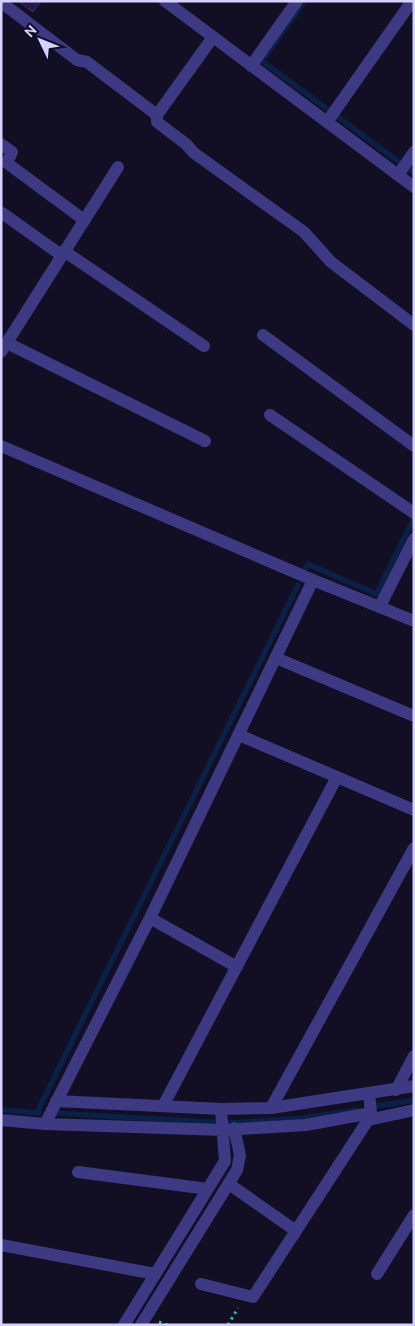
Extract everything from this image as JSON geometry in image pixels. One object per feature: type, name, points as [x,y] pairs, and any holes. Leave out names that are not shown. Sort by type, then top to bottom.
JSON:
[{"type":"street","points":[[165,1],[250,66],[331,117],[402,169],[414,187]]},
{"type":"street","points":[[250,66],[297,1]]},
{"type":"street","points":[[331,117],[412,1]]},
{"type":"street","points":[[1,2],[77,60],[87,62],[157,115]]},
{"type":"street","points":[[213,37],[157,115],[157,122],[186,144],[194,154],[304,232],[331,262],[414,325]]},
{"type":"street","points":[[1,144],[12,152],[7,163],[84,220]]},
{"type":"street","points":[[402,169],[414,152]]},
{"type":"street","points":[[118,167],[5,339],[205,440]]},
{"type":"street","points":[[2,213],[204,346]]},
{"type":"street","points":[[263,335],[414,446]]},
{"type":"street","points":[[270,415],[413,512]]},
{"type":"street","points":[[1,446],[313,580],[414,621]]},
{"type":"street","points":[[380,606],[414,539]]},
{"type":"street","points":[[50,1113],[150,918],[313,580]]},
{"type":"street","points":[[276,658],[414,716]]},
{"type":"street","points":[[239,735],[414,810]]},
{"type":"street","points":[[163,1106],[337,777]]},
{"type":"street","points":[[272,1108],[414,848]]},
{"type":"street","points":[[150,918],[237,967]]},
{"type":"street","points":[[396,1090],[414,1056]]},
{"type":"street","points":[[50,1113],[226,1124],[306,1125],[370,1108],[396,1090],[414,1086]]},
{"type":"street","points":[[1,1120],[50,1113],[163,1106],[226,1124],[272,1108],[414,1110]]},
{"type":"street","points":[[201,1284],[253,1297],[296,1231],[370,1108]]},
{"type":"street","points":[[142,1323],[237,1170],[240,1155],[226,1124]]},
{"type":"street","points":[[124,1325],[225,1161],[226,1124]]},
{"type":"street","points":[[78,1172],[208,1189]]},
{"type":"street","points":[[229,1184],[296,1231]]},
{"type":"street","points":[[377,1274],[414,1215]]},
{"type":"street","points":[[1,1245],[155,1274]]},
{"type":"building","points":[[18,1],[41,1],[33,12]]},
{"type":"waterway","points":[[305,1],[262,61],[414,173]]},
{"type":"waterway","points":[[306,568],[308,564],[376,594],[414,518]]},
{"type":"waterway","points":[[37,1112],[298,585]]},
{"type":"waterway","points":[[370,1107],[414,1100]]},
{"type":"waterway","points":[[1,1110],[39,1113]]},
{"type":"waterway","points":[[51,1113],[229,1123],[303,1118],[356,1110]]}]
